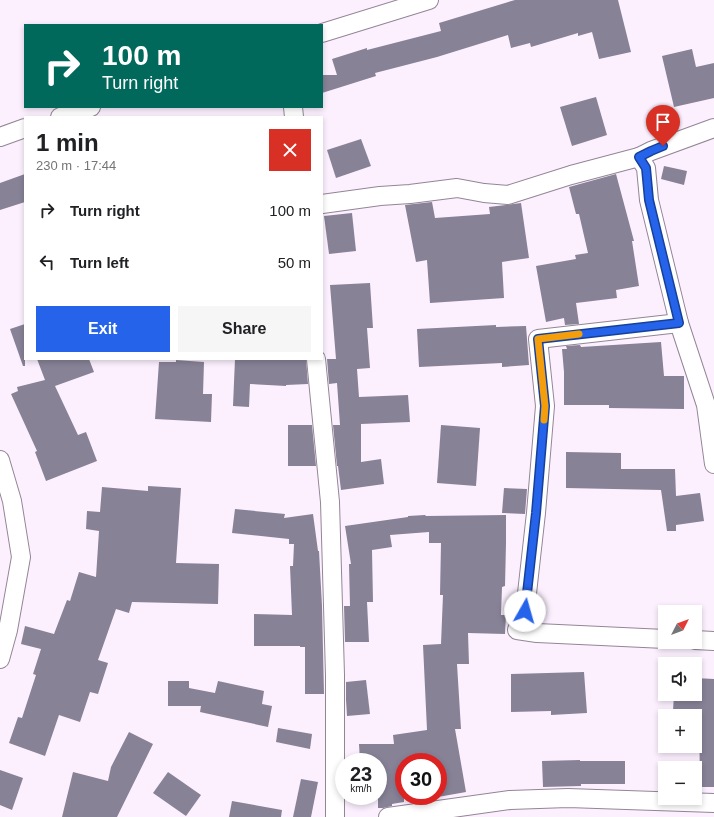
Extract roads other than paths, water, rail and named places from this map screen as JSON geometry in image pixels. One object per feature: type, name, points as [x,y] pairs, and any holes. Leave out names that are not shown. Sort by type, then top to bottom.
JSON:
[{"type":"street","points":[[323,33],[425,0]]},
{"type":"street","points":[[63,116],[89,108]]},
{"type":"street","points":[[0,136],[24,128]]},
{"type":"street","points":[[323,204],[457,188],[484,193],[508,195],[571,175],[639,157],[651,151],[714,128]]},
{"type":"street","points":[[639,157],[646,168],[649,200],[679,323],[706,405],[714,464]]},
{"type":"street","points":[[658,639],[537,633],[517,630],[525,611],[536,513],[545,406],[538,339],[679,323]]},
{"type":"street","points":[[316,360],[330,502],[335,675],[335,817]]},
{"type":"street","points":[[0,460],[12,501],[21,557],[8,630],[0,659]]},
{"type":"street","points":[[702,640],[714,641]]},
{"type":"street","points":[[388,817],[510,800],[568,798],[714,803]]}]
